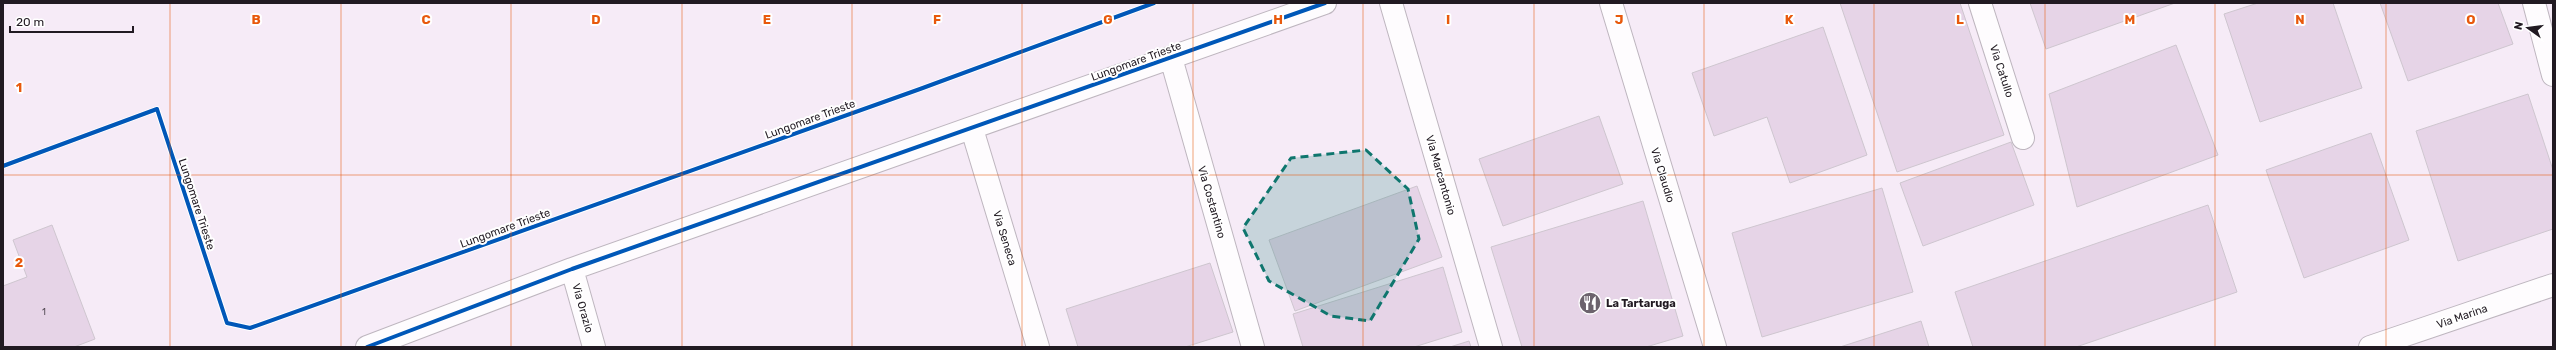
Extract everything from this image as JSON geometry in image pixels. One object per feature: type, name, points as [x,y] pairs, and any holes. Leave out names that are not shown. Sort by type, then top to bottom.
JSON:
[{"type":"street","name":"Lungomare Trieste","points":[[366,347],[572,269],[972,129],[1325,3]]},
{"type":"street","name":"Via Marcantonio","points":[[1391,3],[1491,347]]},
{"type":"street","name":"Via Claudio","points":[[1611,3],[1715,347]]},
{"type":"street","name":"Via Catullo","points":[[1980,3],[2024,138]]},
{"type":"street","points":[[2534,3],[2553,75]]},
{"type":"street","name":"Via Costantino","points":[[1171,58],[1253,347]]},
{"type":"street","name":"Via Seneca","points":[[972,129],[1038,347]]},
{"type":"street","name":"Via Orazio","points":[[572,269],[594,347]]},
{"type":"street","name":"Via Marina","points":[[2370,347],[2553,285]]},
{"type":"highlighted area","points":[[1366,150],[1408,189],[1419,239],[1370,321],[1331,316],[1269,281],[1243,228],[1291,158]]},
{"type":"building","points":[[1840,3],[1960,3],[2004,135],[1897,172]]},
{"type":"building","points":[[2030,3],[2175,3],[2046,49]]},
{"type":"building","points":[[2258,3],[2333,3],[2362,88],[2260,122],[2224,14]]},
{"type":"building","points":[[2380,3],[2498,3],[2513,44],[2408,81]]},
{"type":"building","points":[[1823,27],[1867,155],[1790,183],[1767,117],[1714,136],[1692,73]]},
{"type":"building","points":[[2176,45],[2218,155],[2077,207],[2049,94]]},
{"type":"building","points":[[2528,94],[2553,170],[2553,229],[2458,261],[2416,131]]},
{"type":"building","points":[[1599,116],[1623,184],[1503,226],[1479,159]]},
{"type":"building","points":[[2371,133],[2409,240],[2304,278],[2266,170]]},
{"type":"building","points":[[2011,142],[2034,205],[1923,246],[1900,183]]},
{"type":"building","points":[[1417,186],[1442,257],[1295,311],[1269,240]]},
{"type":"building","points":[[1882,188],[1913,292],[1762,337],[1732,233]]},
{"type":"building","points":[[1643,201],[1683,336],[1646,347],[1522,347],[1491,247]]},
{"type":"building","points":[[2208,205],[2237,292],[2076,347],[1973,347],[1955,292]]},
{"type":"building","points":[[52,225],[95,339],[74,347],[3,347],[3,286],[27,277],[13,240]]},
{"type":"building","points":[[1210,263],[1233,332],[1185,347],[1078,347],[1066,309]]},
{"type":"building","points":[[1443,267],[1462,332],[1414,347],[1303,347],[1293,314]]},
{"type":"building","points":[[1921,321],[1929,347],[1840,347]]},
{"type":"building","points":[[1469,341],[1471,347],[1450,347]]},
{"type":"cycle path","points":[[3,166],[157,109],[227,323],[250,328],[920,89],[1154,3]]},
{"type":"cycle path","points":[[367,347],[572,269],[1325,3]]},
{"type":"place","name":"La Tartaruga","points":[[1590,303]]}]
